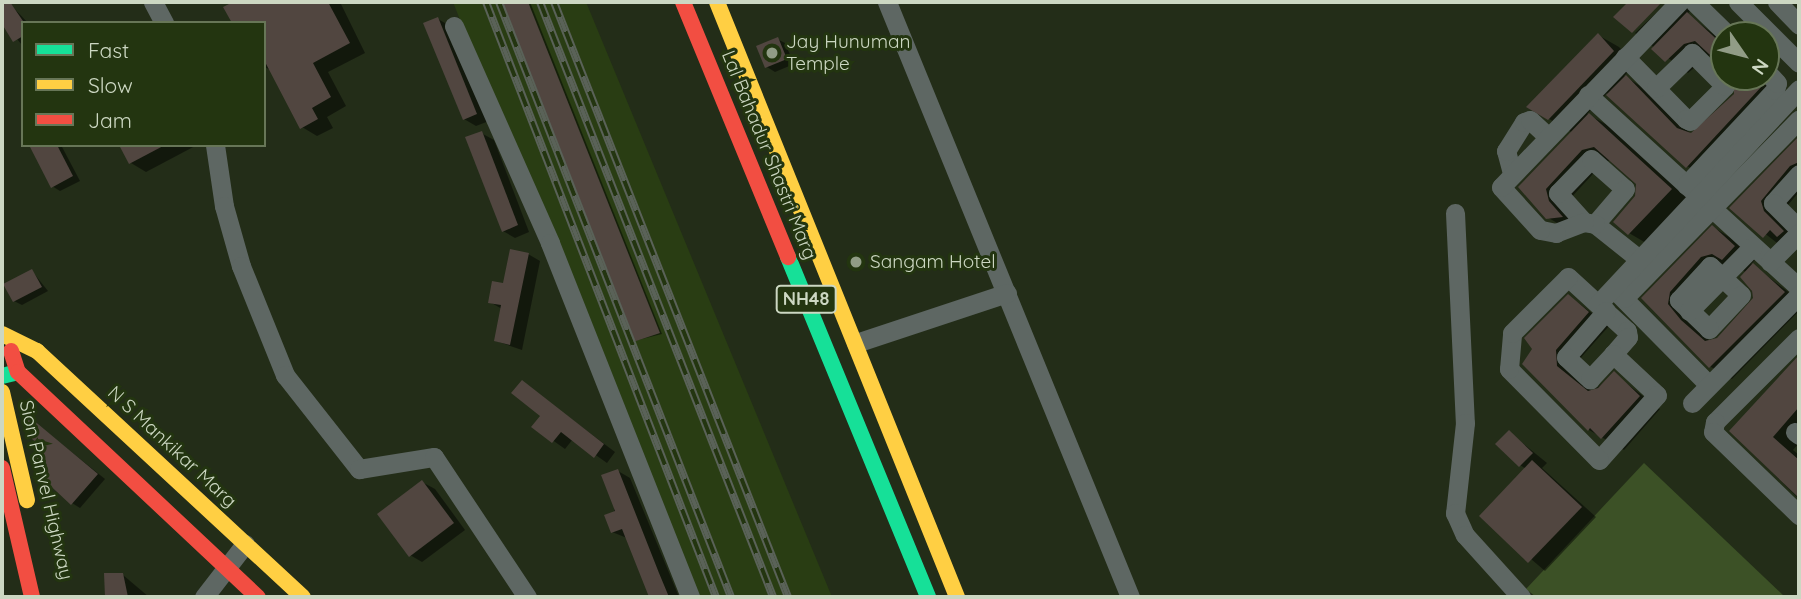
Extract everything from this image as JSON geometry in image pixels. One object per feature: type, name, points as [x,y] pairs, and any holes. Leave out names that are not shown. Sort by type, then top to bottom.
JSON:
[{"type":"main road","name":"Lal Bahadur Shastri Marg","points":[[683,2],[928,597]]},
{"type":"main road","name":"Lal Bahadur Shastri Marg","points":[[717,2],[957,597]]},
{"type":"main road","name":"N S Mankikar Marg","points":[[4,337],[19,372],[258,597]]},
{"type":"main road","name":"N S Mankikar Marg","points":[[4,337],[37,351],[303,597]]},
{"type":"main road","points":[[2,376],[19,372]]},
{"type":"main road","name":"Sion Panvel Highway","points":[[2,392],[49,597]]},
{"type":"main road","points":[[862,435],[888,426]]},
{"type":"main road","points":[[2,468],[32,597]]},
{"type":"main road","points":[[2,525],[17,597]]},
{"type":"main road","points":[[2,542],[35,536]]},
{"type":"street","points":[[153,2],[163,21]]},
{"type":"street","points":[[887,2],[1130,597]]},
{"type":"street","points":[[1639,259],[1589,223],[1556,233],[1540,230],[1503,194],[1501,187],[1679,2]]},
{"type":"street","points":[[1694,2],[1714,21]]},
{"type":"street","points":[[1738,2],[1799,63]]},
{"type":"street","points":[[1777,2],[1799,24],[1781,45]]},
{"type":"street","points":[[454,26],[550,243],[690,597]]},
{"type":"street","points":[[1625,57],[1656,88]]},
{"type":"street","points":[[1613,354],[1657,398],[1599,460],[1509,369],[1512,333],[1562,279],[1572,278],[1602,307],[1628,334],[1590,379],[1566,356],[1602,307],[1681,227],[1699,196],[1779,119],[1799,89]]},
{"type":"street","points":[[1776,91],[1779,119]]},
{"type":"street","points":[[1588,95],[1799,288]]},
{"type":"street","points":[[1512,173],[1506,151],[1524,122],[1530,120],[1548,137]]},
{"type":"street","points":[[215,147],[224,206],[241,266],[285,375],[359,469],[434,457],[527,597]]},
{"type":"street","points":[[1770,262],[1799,231],[1773,203],[1799,174]]},
{"type":"street","points":[[1455,213],[1465,423],[1455,513],[1465,535],[1521,597]]},
{"type":"street","points":[[1618,293],[1639,259],[1681,227]]},
{"type":"street","points":[[1724,276],[1741,298],[1712,328],[1706,329],[1689,311],[1753,246]]},
{"type":"street","points":[[856,343],[1007,293]]},
{"type":"street","points":[[1618,293],[1709,385]]},
{"type":"street","points":[[1692,403],[1799,295]]},
{"type":"street","points":[[1799,338],[1715,422],[1713,432],[1799,515]]},
{"type":"street","points":[[204,597],[245,544]]},
{"type":"shaded area","points":[[453,2],[586,2],[832,597],[687,597]]},
{"type":"shaded area","points":[[1644,463],[1785,597],[1536,597],[1526,589]]},
{"type":"building","points":[[2,2],[10,2],[23,21],[21,37],[13,42],[2,24]]},
{"type":"building","points":[[233,2],[328,2],[350,43],[313,63],[331,97],[312,108],[318,119],[300,129],[266,64],[266,21],[231,21],[223,7]]},
{"type":"building","points":[[501,2],[528,2],[660,333],[633,342]]},
{"type":"building","points":[[1628,2],[1662,2],[1632,33],[1613,17]]},
{"type":"building","points":[[1687,12],[1710,33],[1710,55],[1695,41],[1684,44],[1665,62],[1651,49]]},
{"type":"building","points":[[438,17],[477,114],[463,120],[423,23]]},
{"type":"building","points":[[1598,33],[1614,51],[1548,120],[1526,107]]},
{"type":"building","name":"Jay Hunuman Temple","points":[[778,37],[787,59],[765,68],[756,46]]},
{"type":"building","points":[[1626,75],[1677,128],[1691,133],[1734,94],[1734,91],[1757,91],[1686,168],[1606,95]]},
{"type":"building","points":[[1589,113],[1672,189],[1628,235],[1613,222],[1635,196],[1636,184],[1594,147],[1582,150],[1546,189],[1549,201],[1563,217],[1546,219],[1518,187]]},
{"type":"building","points":[[482,131],[518,225],[502,232],[465,137]]},
{"type":"building","points":[[1799,136],[1799,162],[1790,166],[1761,201],[1764,211],[1784,231],[1777,237],[1770,230],[1763,238],[1729,208]]},
{"type":"building","points":[[30,147],[58,147],[73,176],[51,188]]},
{"type":"building","points":[[120,147],[161,147],[129,164]]},
{"type":"building","points":[[1712,225],[1735,246],[1722,260],[1712,254],[1701,257],[1670,292],[1668,304],[1681,320],[1705,341],[1717,338],[1753,298],[1752,291],[1740,277],[1753,263],[1785,292],[1709,368],[1641,298]]},
{"type":"building","points":[[510,249],[529,253],[510,345],[494,341],[501,305],[488,303],[492,281],[503,283]]},
{"type":"building","points":[[32,269],[42,287],[13,302],[3,284]]},
{"type":"building","points":[[1568,294],[1589,312],[1556,350],[1557,366],[1588,391],[1598,388],[1614,371],[1640,396],[1601,439],[1590,428],[1588,431],[1522,364],[1532,349],[1524,338]]},
{"type":"building","points":[[1799,355],[1799,407],[1773,437],[1799,460],[1799,498],[1729,431]]},
{"type":"building","points":[[522,380],[604,444],[594,458],[561,432],[552,443],[531,427],[540,416],[511,393]]},
{"type":"building","points":[[26,414],[98,474],[71,505],[41,477],[34,447],[37,443],[32,439]]},
{"type":"building","points":[[1509,430],[1533,453],[1519,467],[1495,444]]},
{"type":"building","points":[[1532,460],[1582,507],[1528,563],[1479,516]]},
{"type":"building","points":[[618,469],[669,597],[649,597],[622,529],[611,533],[604,515],[615,511],[601,475]]},
{"type":"building","points":[[422,480],[454,523],[409,557],[377,514]]},
{"type":"building","points":[[104,573],[123,573],[128,597],[105,597]]},
{"type":"railway","points":[[486,2],[716,597]]},
{"type":"railway","points":[[499,2],[731,597]]},
{"type":"railway","points":[[540,2],[773,597]]},
{"type":"railway","points":[[554,2],[788,597]]},
{"type":"traffic: fast","points":[[788,257],[928,597]]},
{"type":"traffic: fast","points":[[2,376],[18,372]]},
{"type":"traffic: slow","points":[[717,2],[957,597]]},
{"type":"traffic: slow","points":[[2,334],[37,351],[303,597]]},
{"type":"traffic: slow","points":[[2,392],[27,500]]},
{"type":"traffic: jam","points":[[683,2],[788,257]]},
{"type":"traffic: jam","points":[[11,351],[18,372],[258,597]]},
{"type":"traffic: jam","points":[[2,468],[32,597]]},
{"type":"place","name":"Jay Hunuman Temple","points":[[772,53]]},
{"type":"place","name":"Sangam Hotel","points":[[856,262]]}]
